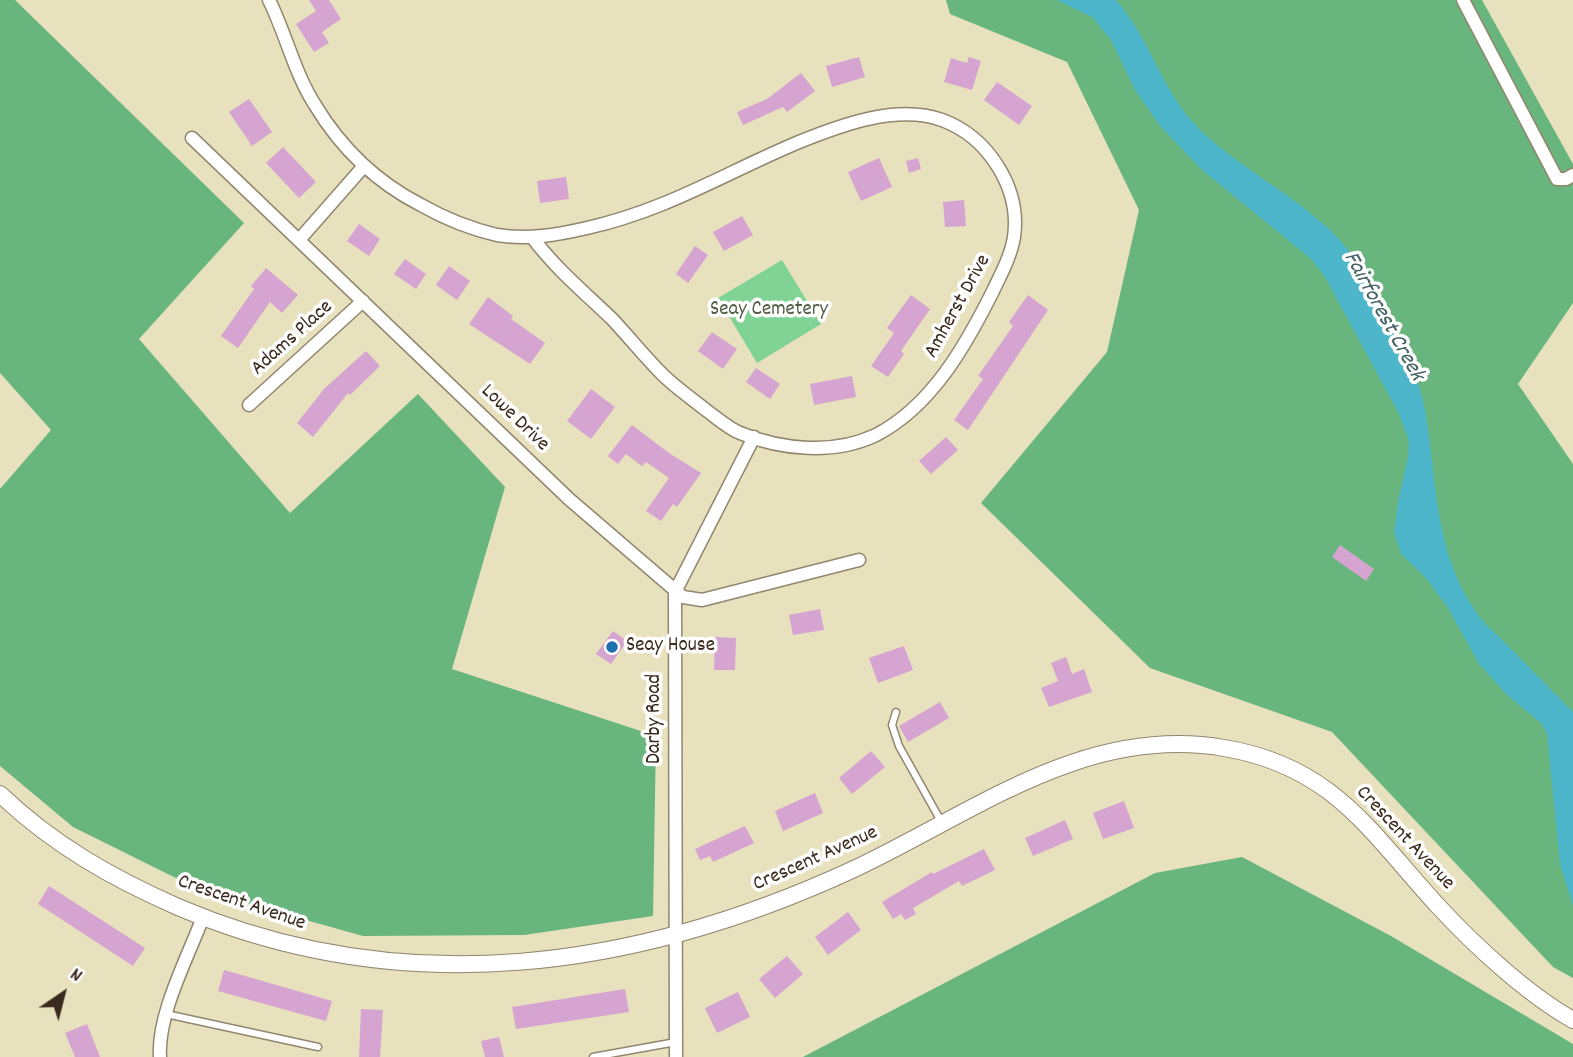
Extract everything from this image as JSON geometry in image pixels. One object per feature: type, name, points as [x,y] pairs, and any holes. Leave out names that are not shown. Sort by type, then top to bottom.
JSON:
[{"type":"street","name":"Amherst Drive","points":[[268,0],[303,85],[315,106],[337,137],[364,166],[408,198],[446,218],[497,234],[531,237],[566,233],[642,214],[819,134],[862,121],[897,115],[931,117],[956,126],[978,142],[1005,180],[1014,210],[1014,234],[1008,257],[984,309],[942,377],[894,423],[876,435],[835,447],[813,448],[778,444],[726,425],[663,374],[613,320],[547,257],[531,237]]},
{"type":"street","points":[[1463,0],[1557,179],[1566,179],[1573,175]]},
{"type":"street","name":"Lowe Drive","points":[[192,138],[569,499],[675,592]]},
{"type":"street","points":[[299,240],[364,166]]},
{"type":"street","name":"Adams Place","points":[[249,405],[363,301]]},
{"type":"street","name":"Darby Road","points":[[676,1057],[675,592],[754,437]]},
{"type":"street","points":[[675,592],[683,597],[702,600],[859,560]]},
{"type":"street","name":"Crescent Avenue","points":[[0,794],[38,828],[103,871],[203,918],[266,939],[320,952],[374,961],[484,965],[580,956],[676,935],[742,915],[858,867],[1029,779],[1089,757],[1156,744],[1223,748],[1256,755],[1304,774],[1333,794],[1404,865],[1472,941],[1510,974],[1569,1018]]},
{"type":"street","points":[[160,1057],[166,1014],[203,918]]},
{"type":"lane","points":[[897,712],[892,725],[899,746],[942,822]]},
{"type":"lane","points":[[166,1014],[318,1046]]},
{"type":"lane","points":[[593,1057],[676,1042]]},
{"type":"green space","points":[[0,0],[15,0],[244,223],[139,339],[290,513],[418,394],[505,487],[452,669],[656,736],[653,916],[524,935],[363,936],[202,891],[73,827],[0,766],[0,489],[51,430],[0,373]]},
{"type":"green space","points":[[946,0],[1482,0],[1573,164],[1573,303],[1518,384],[1573,464],[1573,978],[1553,967],[1332,732],[1150,668],[981,503],[1107,352],[1139,210],[1067,62],[950,14]]},
{"type":"green space","name":"Seay Cemetery","points":[[782,260],[821,324],[757,363],[718,298]]},
{"type":"green space","points":[[1242,857],[1391,936],[1573,1044],[1573,1057],[803,1057],[1155,873]]},
{"type":"water","name":"Fairforest Creek","points":[[1057,0],[1116,0],[1138,31],[1175,99],[1199,129],[1329,229],[1355,258],[1385,305],[1419,386],[1425,410],[1439,515],[1452,566],[1463,590],[1483,622],[1573,712],[1573,906],[1560,864],[1547,734],[1541,723],[1508,696],[1479,664],[1448,608],[1426,578],[1401,554],[1394,532],[1409,441],[1399,414],[1324,275],[1310,258],[1202,170],[1161,127],[1135,90],[1111,40],[1092,17]]},
{"type":"building","points":[[309,0],[329,0],[341,19],[322,32],[329,43],[314,52],[296,24],[316,11]]},
{"type":"building","points":[[859,57],[865,77],[832,87],[826,66]]},
{"type":"building","points":[[969,57],[981,61],[972,90],[944,82],[951,58],[967,63]]},
{"type":"building","points":[[801,73],[815,91],[787,112],[783,107],[743,125],[737,112],[767,99]]},
{"type":"building","points":[[997,82],[1032,106],[1019,125],[984,100]]},
{"type":"building","points":[[249,99],[272,132],[252,146],[229,112]]},
{"type":"building","points":[[283,147],[316,182],[299,198],[266,163]]},
{"type":"building","points":[[879,158],[892,187],[861,201],[848,172]]},
{"type":"building","points":[[918,158],[921,169],[909,173],[906,161]]},
{"type":"building","points":[[566,177],[569,199],[540,203],[537,181]]},
{"type":"building","points":[[964,200],[966,226],[945,227],[943,202]]},
{"type":"building","points":[[742,216],[753,235],[724,251],[713,232]]},
{"type":"building","points":[[359,224],[380,239],[369,256],[347,241]]},
{"type":"building","points":[[695,246],[708,255],[688,283],[676,274]]},
{"type":"building","points":[[405,259],[426,274],[416,289],[394,274]]},
{"type":"building","points":[[449,266],[470,281],[457,300],[436,285]]},
{"type":"building","points":[[266,268],[298,295],[282,313],[270,302],[238,348],[221,336],[254,289],[251,286]]},
{"type":"building","points":[[911,295],[930,309],[901,351],[904,354],[888,377],[871,366],[894,333],[887,328]]},
{"type":"building","points":[[1028,295],[1048,310],[968,430],[954,420],[983,379],[978,376],[1013,326],[1009,322]]},
{"type":"building","points":[[488,297],[513,316],[511,319],[545,343],[530,364],[469,324]]},
{"type":"building","points":[[712,332],[737,349],[723,369],[698,351]]},
{"type":"building","points":[[366,351],[380,366],[350,395],[348,393],[313,437],[297,423],[324,389]]},
{"type":"building","points":[[756,368],[780,384],[770,399],[746,382]]},
{"type":"building","points":[[852,376],[856,397],[814,405],[810,384]]},
{"type":"building","points":[[591,389],[615,407],[591,439],[567,421]]},
{"type":"building","points":[[632,425],[701,473],[677,507],[673,504],[661,521],[646,511],[669,478],[646,462],[642,466],[626,454],[618,464],[608,456]]},
{"type":"building","points":[[946,437],[958,450],[931,474],[919,461]]},
{"type":"building","points":[[1340,545],[1374,569],[1366,581],[1332,557]]},
{"type":"building","points":[[820,609],[824,630],[793,635],[789,615]]},
{"type":"building","name":"Seay House","points":[[613,631],[627,641],[611,664],[596,654]]},
{"type":"building","points":[[715,637],[736,638],[735,670],[714,670]]},
{"type":"building","points":[[904,646],[913,670],[878,683],[869,658]]},
{"type":"building","points":[[1066,657],[1072,674],[1084,669],[1092,692],[1049,707],[1041,688],[1058,681],[1051,663]]},
{"type":"building","points":[[940,702],[949,718],[908,742],[899,726]]},
{"type":"building","points":[[871,751],[885,767],[852,794],[839,778]]},
{"type":"building","points":[[815,793],[823,813],[783,831],[775,811]]},
{"type":"building","points":[[1124,801],[1134,828],[1103,839],[1093,813]]},
{"type":"building","points":[[1065,820],[1073,839],[1033,856],[1025,838]]},
{"type":"building","points":[[745,826],[754,843],[713,862],[710,856],[700,860],[695,849]]},
{"type":"building","points":[[984,849],[995,870],[962,886],[959,881],[913,908],[916,914],[905,920],[901,914],[893,919],[882,902],[932,872],[933,874]]},
{"type":"building","points":[[49,886],[145,948],[133,966],[38,904]]},
{"type":"building","points":[[848,912],[861,930],[828,955],[815,937]]},
{"type":"building","points":[[787,956],[803,974],[775,998],[759,979]]},
{"type":"building","points":[[224,970],[332,1001],[326,1021],[218,991]]},
{"type":"building","points":[[625,989],[629,1012],[516,1029],[512,1007]]},
{"type":"building","points":[[738,992],[750,1017],[717,1033],[705,1008]]},
{"type":"building","points":[[361,1009],[383,1010],[380,1057],[359,1057]]},
{"type":"building","points":[[87,1024],[100,1057],[75,1057],[65,1033]]},
{"type":"building","points":[[499,1037],[504,1057],[485,1057],[481,1041]]},
{"type":"place","name":"Seay House","points":[[612,647]]}]
